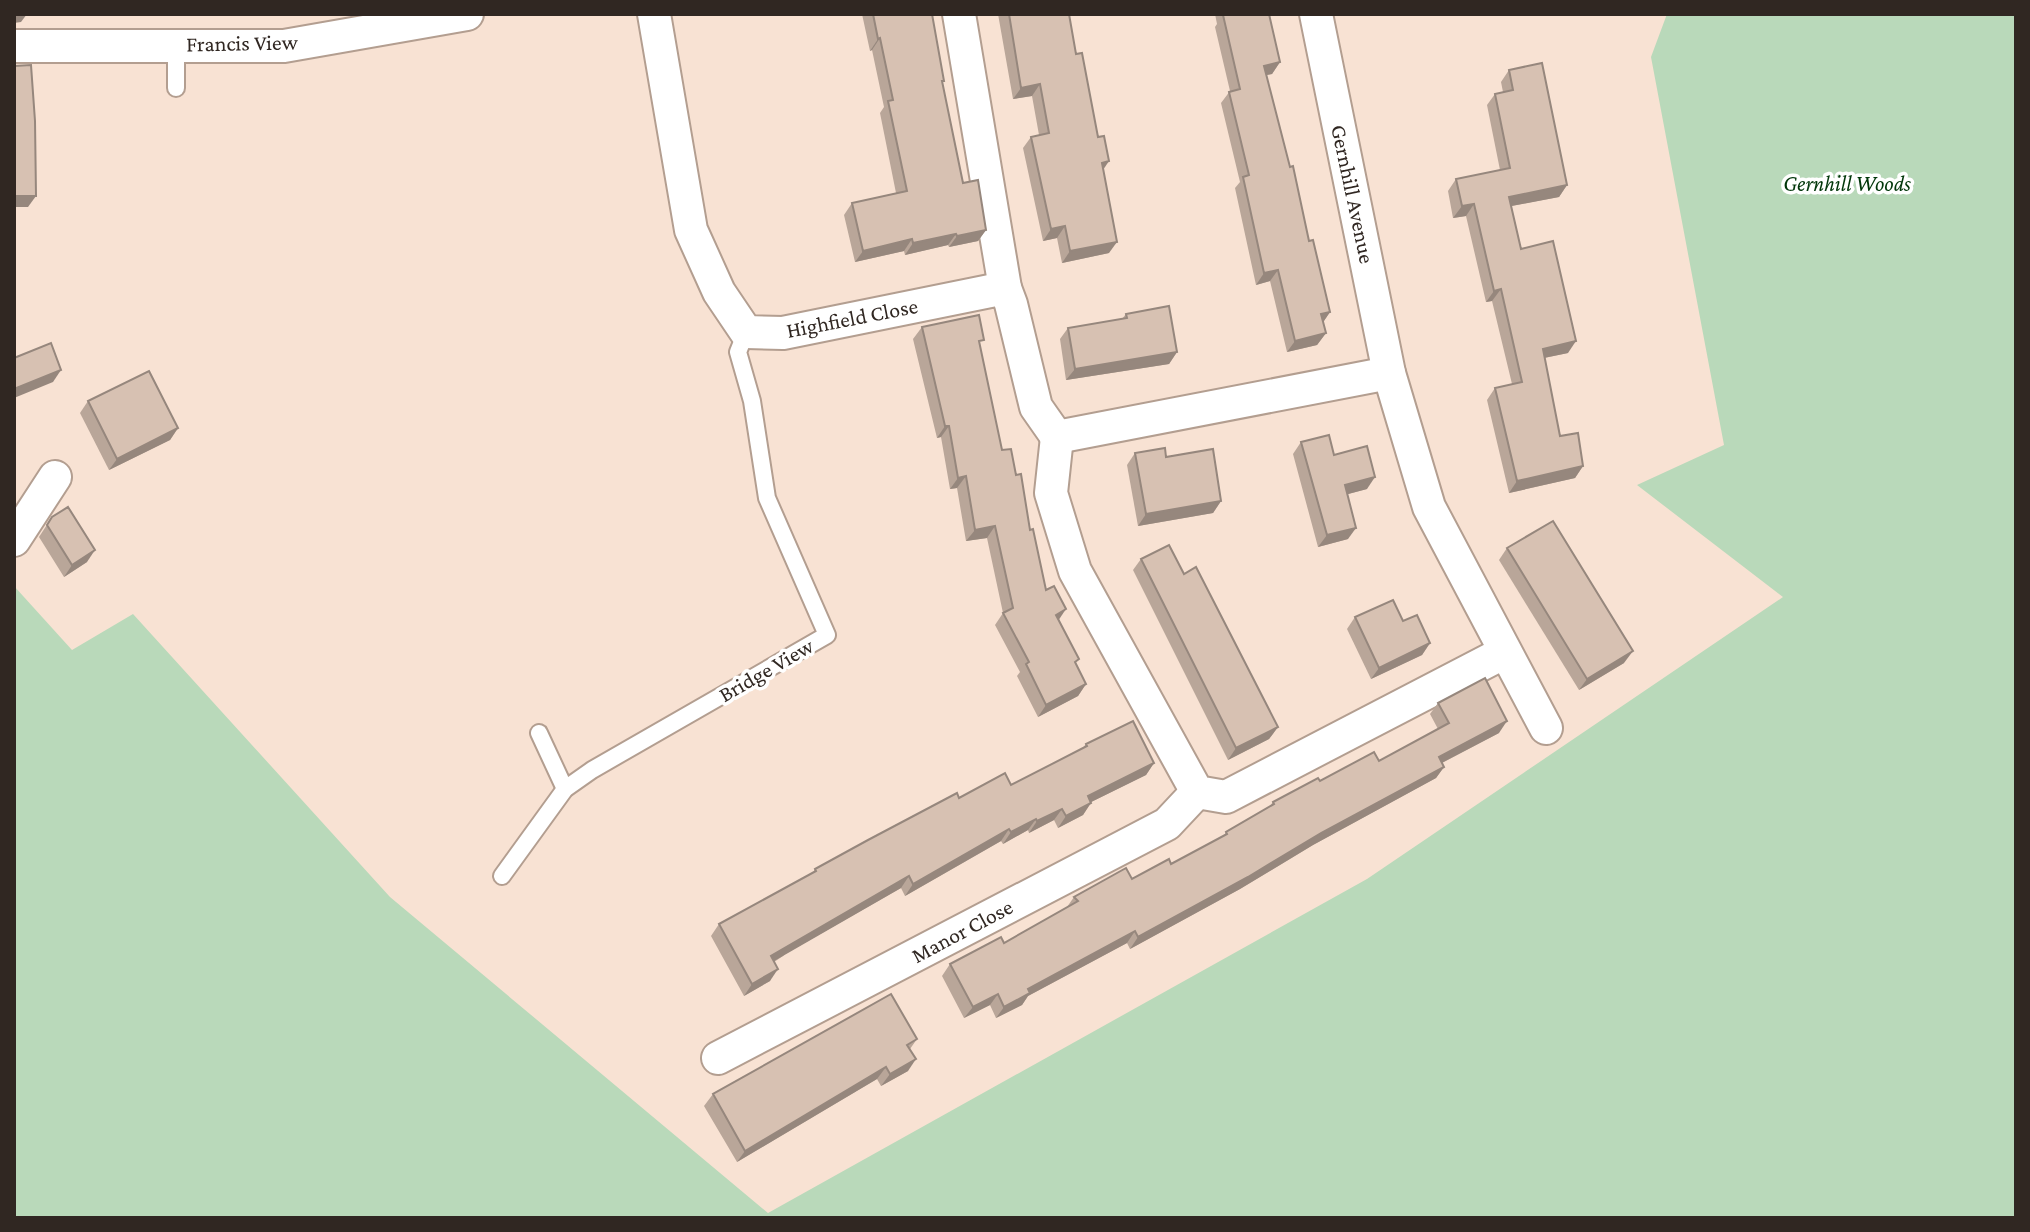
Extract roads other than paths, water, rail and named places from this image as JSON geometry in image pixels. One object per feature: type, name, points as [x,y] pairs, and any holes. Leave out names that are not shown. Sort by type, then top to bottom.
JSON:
[{"type":"street","name":"Francis View","points":[[14,46],[284,46],[467,14]]},
{"type":"street","points":[[654,14],[691,230],[719,292],[746,332]]},
{"type":"street","points":[[959,14],[1005,288],[1036,407],[1057,437],[1051,493],[1075,571],[1197,792],[1226,797],[1505,652]]},
{"type":"street","name":"Gernhill Avenue","points":[[1316,14],[1389,373],[1429,507],[1546,728]]},
{"type":"street","name":"Highfield Close","points":[[746,332],[783,333],[1005,288]]},
{"type":"street","points":[[1057,437],[1389,373]]},
{"type":"street","points":[[14,540],[55,477]]},
{"type":"street","name":"Manor Close","points":[[718,1058],[1167,824],[1197,792]]},
{"type":"lane","points":[[176,45],[176,88]]},
{"type":"lane","name":"Bridge View","points":[[502,876],[565,789],[592,770],[827,635],[767,498],[752,401],[738,352],[746,332]]},
{"type":"lane","points":[[539,733],[565,789]]},
{"type":"park label","name":"Gernhill Woods","points":[[1847,183]]}]
